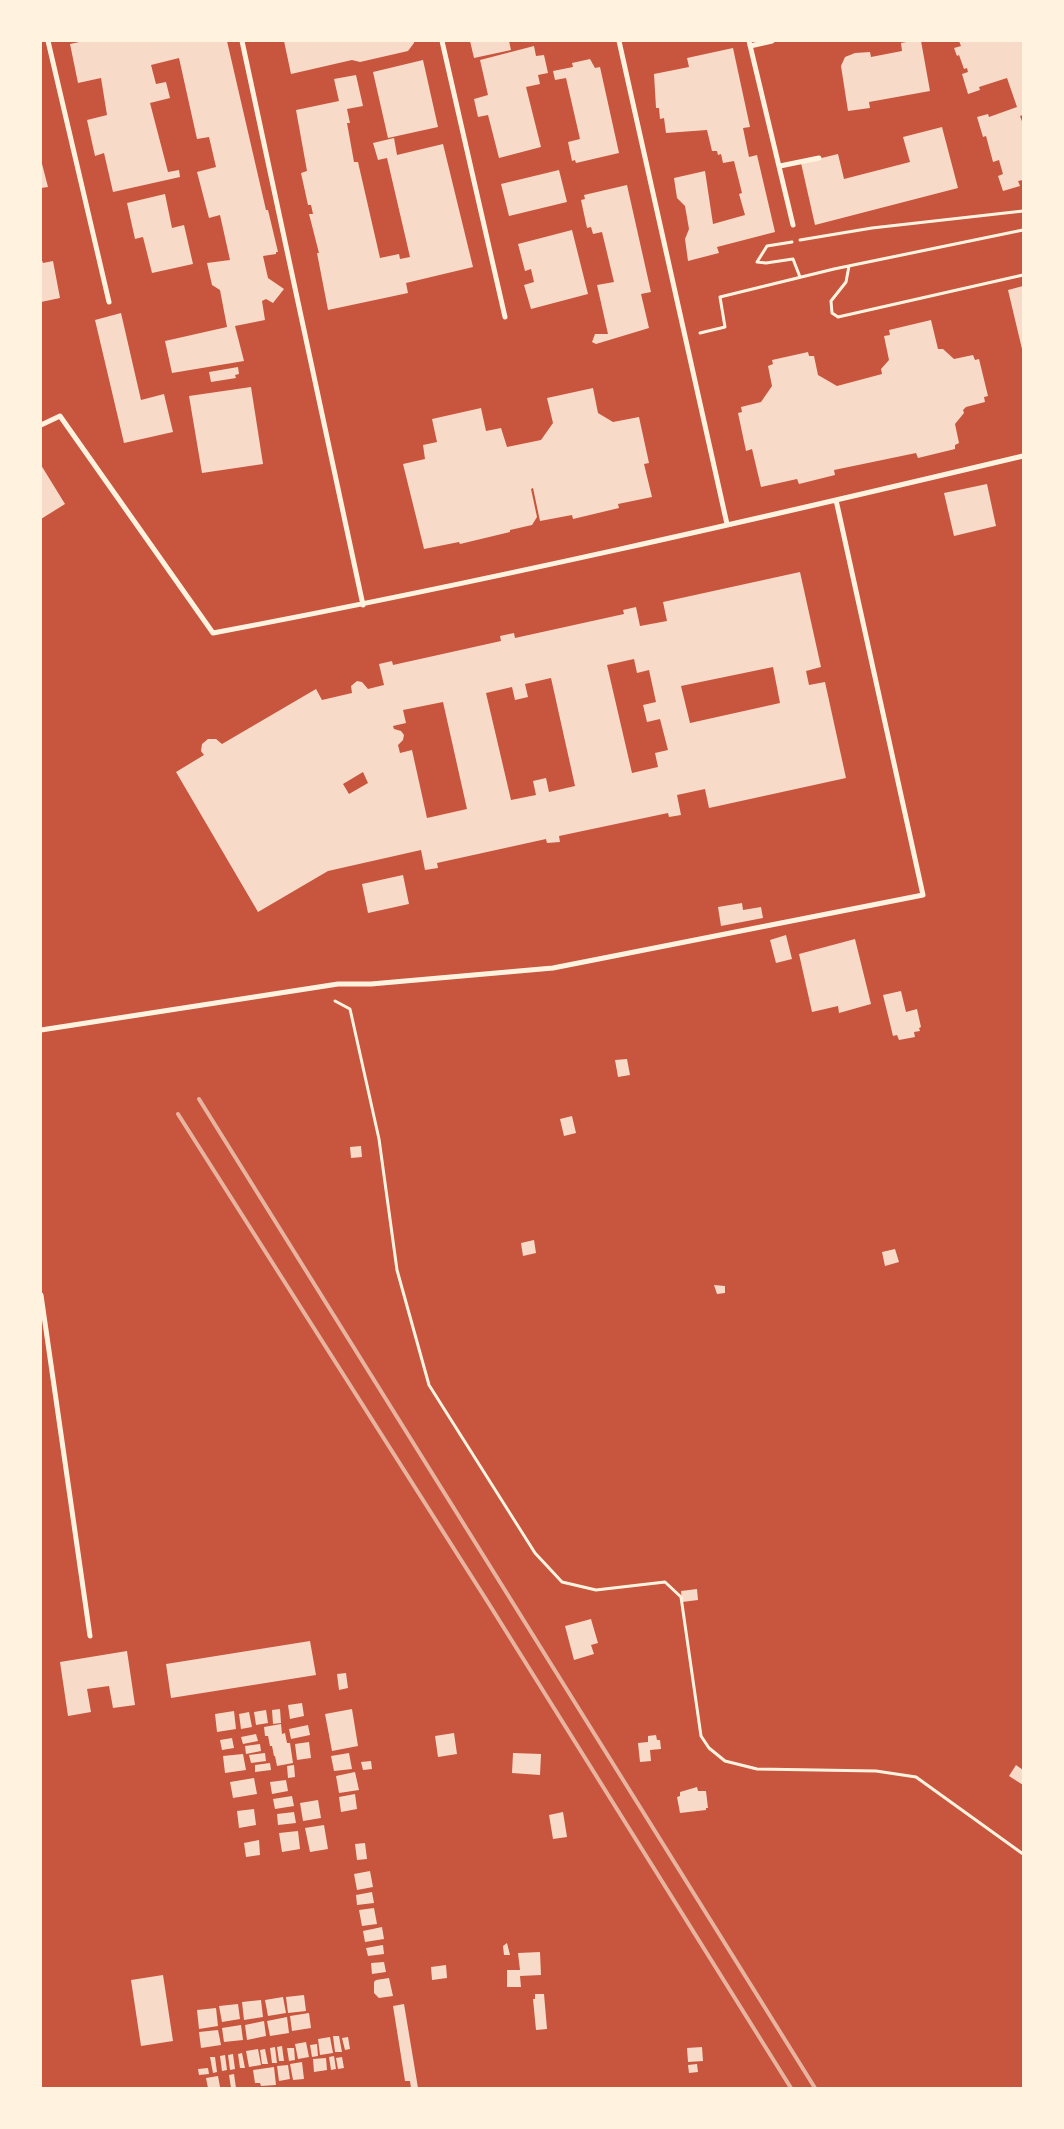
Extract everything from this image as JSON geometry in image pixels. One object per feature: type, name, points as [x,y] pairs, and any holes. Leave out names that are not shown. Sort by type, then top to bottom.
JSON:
[{"type":"street","points":[[41,42],[47,41],[109,302]]},
{"type":"street","points":[[242,41],[363,605]]},
{"type":"street","points":[[442,41],[505,317]]},
{"type":"street","points":[[619,41],[727,524]]},
{"type":"street","points":[[772,41],[750,44],[793,225]]},
{"type":"street","points":[[780,166],[819,158]]},
{"type":"street","points":[[41,425],[60,416],[213,633],[363,605],[836,500],[1023,456]]},
{"type":"street","points":[[41,1030],[311,987],[553,968],[923,895],[836,500]]},
{"type":"street","points":[[41,1295],[90,1636]]},
{"type":"path","points":[[800,277],[793,259],[766,263],[757,262],[767,246],[872,228],[1023,211]]},
{"type":"path","points":[[685,336],[725,327],[720,297],[849,266],[1023,230]]},
{"type":"path","points":[[849,266],[846,282],[831,301],[832,313],[838,317],[1023,275]]},
{"type":"path","points":[[311,987],[350,1009],[379,1139],[397,1270],[429,1385],[535,1553],[562,1582],[596,1590],[665,1582],[681,1597],[701,1736],[709,1748],[725,1761],[757,1769],[876,1771],[916,1777],[1023,1854]]},
{"type":"building","points":[[84,41],[227,41],[266,210],[268,210],[278,252],[263,256],[268,278],[284,289],[273,303],[266,299],[262,301],[265,320],[235,326],[244,361],[172,373],[165,341],[227,327],[220,290],[212,285],[207,263],[230,260],[220,215],[209,218],[197,172],[216,167],[209,137],[197,139],[179,58],[151,65],[156,84],[166,82],[170,98],[150,103],[168,172],[179,170],[180,177],[113,192],[104,153],[95,156],[87,120],[107,115],[101,78],[78,83],[70,44]]},
{"type":"building","points":[[284,41],[414,41],[414,43],[408,51],[360,62],[352,60],[291,74]]},
{"type":"building","points":[[470,41],[509,41],[511,50],[474,58]]},
{"type":"building","points":[[921,41],[930,91],[869,102],[870,108],[848,111],[841,66],[845,57],[855,53],[870,52],[871,57],[902,51],[901,43]]},
{"type":"building","points":[[959,41],[1023,41],[1023,115],[1020,116],[1023,124],[1023,180],[1018,181],[1020,186],[1003,191],[998,176],[1003,174],[999,160],[993,162],[986,136],[983,137],[977,117],[988,114],[989,117],[1017,107],[1007,78],[979,87],[980,90],[968,94],[962,74],[968,72],[967,68],[964,69],[959,55],[957,56],[954,48],[961,46]]},
{"type":"building","points":[[534,46],[536,56],[544,55],[548,73],[538,75],[540,84],[526,87],[541,147],[499,158],[488,115],[478,117],[474,99],[488,95],[480,60]]},
{"type":"building","points":[[733,48],[750,127],[743,128],[749,157],[757,155],[775,232],[717,247],[719,253],[688,261],[685,239],[689,229],[685,206],[677,198],[674,178],[705,171],[713,224],[745,215],[739,194],[742,193],[734,161],[723,163],[721,154],[718,155],[717,151],[712,151],[707,130],[666,133],[664,118],[660,119],[659,108],[656,108],[654,74],[689,67],[687,58]]},
{"type":"building","points":[[590,59],[595,68],[600,67],[619,153],[576,163],[575,160],[572,161],[568,142],[580,139],[566,78],[555,80],[553,71],[573,67],[572,63]]},
{"type":"building","points":[[423,60],[438,127],[388,138],[373,72]]},
{"type":"building","points":[[356,75],[363,106],[347,109],[350,123],[347,123],[354,162],[358,162],[380,258],[399,254],[400,259],[410,257],[387,158],[378,160],[373,143],[394,138],[397,155],[443,144],[473,267],[406,283],[408,293],[328,310],[317,253],[319,253],[309,214],[313,214],[311,205],[308,205],[301,173],[307,171],[296,110],[339,101],[334,79]]},
{"type":"building","points":[[942,127],[958,188],[815,225],[801,163],[838,154],[844,179],[910,162],[903,137]]},
{"type":"building","points":[[41,160],[48,187],[41,188]]},
{"type":"building","points":[[559,170],[567,202],[509,216],[501,184]]},
{"type":"building","points":[[627,185],[651,292],[641,294],[649,328],[596,344],[592,342],[595,334],[608,334],[597,285],[614,282],[602,232],[593,234],[591,227],[587,228],[581,200],[585,199],[584,195]]},
{"type":"building","points":[[165,194],[172,228],[184,225],[193,264],[152,273],[143,237],[135,239],[127,203]]},
{"type":"building","points":[[572,230],[588,294],[531,309],[524,285],[534,282],[531,269],[525,271],[518,244]]},
{"type":"building","points":[[41,258],[43,263],[53,261],[60,298],[41,302]]},
{"type":"building","points":[[1023,286],[1023,349],[1022,349],[1008,290]]},
{"type":"building","points":[[121,313],[141,400],[164,394],[173,432],[124,443],[95,320]]},
{"type":"building","points":[[931,320],[938,349],[943,349],[954,359],[973,355],[975,360],[979,359],[988,396],[984,397],[985,402],[966,407],[963,410],[964,413],[955,424],[959,443],[955,445],[955,449],[918,458],[916,453],[834,470],[835,475],[799,484],[797,479],[761,487],[752,449],[746,451],[738,413],[742,412],[741,407],[761,402],[772,386],[768,366],[773,364],[772,360],[808,352],[809,356],[814,356],[818,375],[837,386],[882,374],[881,369],[889,360],[884,336],[890,335],[889,330]]},
{"type":"building","points":[[238,367],[239,374],[235,375],[236,378],[211,382],[209,372]]},
{"type":"building","points":[[251,387],[263,464],[202,473],[189,396]]},
{"type":"building","points":[[593,388],[598,413],[613,422],[639,417],[649,463],[644,464],[652,497],[618,504],[619,508],[573,519],[572,515],[540,521],[533,488],[531,489],[537,517],[532,525],[460,544],[459,542],[424,549],[403,464],[425,459],[423,445],[437,442],[432,419],[481,408],[486,431],[501,428],[507,447],[541,440],[553,423],[547,398]]},
{"type":"building","points":[[41,465],[65,504],[41,519]]},
{"type":"building","points":[[987,484],[996,526],[954,536],[944,493]]},
{"type":"building","points":[[800,572],[821,667],[806,671],[809,685],[825,682],[846,778],[709,808],[705,789],[677,795],[681,815],[669,817],[668,813],[559,836],[560,842],[547,843],[546,839],[437,863],[438,868],[425,870],[421,850],[328,871],[258,912],[176,772],[204,755],[201,751],[202,744],[208,739],[216,739],[222,744],[316,689],[322,700],[352,693],[351,686],[357,681],[362,682],[368,689],[384,685],[379,664],[392,661],[393,665],[501,641],[500,636],[514,633],[515,638],[624,614],[623,610],[636,607],[640,626],[667,621],[663,602]],"holes":[[[634,659],[637,673],[649,670],[656,702],[643,705],[647,722],[660,719],[668,750],[655,753],[658,767],[632,773],[607,665]],[[773,667],[780,703],[690,723],[681,686]],[[551,678],[575,786],[549,792],[546,778],[533,781],[536,795],[511,800],[486,693],[512,687],[515,700],[528,697],[525,684]],[[443,702],[467,809],[427,818],[412,750],[400,753],[398,745],[403,740],[404,735],[401,731],[394,729],[393,726],[406,723],[403,710]],[[363,772],[368,783],[349,794],[343,784]]]},
{"type":"building","points":[[403,875],[409,904],[368,913],[362,884]]},
{"type":"building","points":[[742,903],[743,910],[761,907],[763,918],[721,926],[718,907]]},
{"type":"building","points":[[786,935],[792,959],[776,963],[770,940]]},
{"type":"building","points":[[855,939],[871,1004],[839,1013],[838,1006],[812,1012],[799,954]]},
{"type":"building","points":[[901,991],[906,1012],[917,1009],[921,1027],[919,1028],[920,1031],[914,1032],[915,1037],[899,1040],[897,1035],[893,1036],[883,995]]},
{"type":"building","points":[[627,1059],[630,1075],[618,1077],[615,1060]]},
{"type":"building","points":[[572,1116],[576,1133],[564,1136],[560,1119]]},
{"type":"building","points":[[361,1146],[362,1157],[351,1158],[350,1147]]},
{"type":"building","points":[[534,1240],[536,1253],[523,1256],[521,1243]]},
{"type":"building","points":[[895,1249],[899,1262],[885,1266],[882,1252]]},
{"type":"building","points":[[714,1285],[725,1286],[725,1293],[717,1294]]},
{"type":"building","points":[[697,1589],[698,1600],[682,1602],[681,1591]]},
{"type":"building","points":[[591,1619],[598,1643],[591,1645],[594,1654],[574,1660],[565,1626]]},
{"type":"building","points":[[310,1641],[316,1675],[171,1698],[166,1664]]},
{"type":"building","points":[[127,1651],[135,1705],[113,1708],[109,1686],[87,1689],[91,1712],[68,1716],[60,1662]]},
{"type":"building","points":[[346,1673],[348,1688],[339,1690],[337,1674]]},
{"type":"building","points":[[302,1703],[304,1716],[290,1719],[288,1705]]},
{"type":"building","points":[[280,1709],[281,1723],[273,1724],[272,1710]]},
{"type":"building","points":[[352,1709],[358,1746],[332,1751],[325,1714]]},
{"type":"building","points":[[266,1710],[268,1723],[256,1725],[254,1712]]},
{"type":"building","points":[[234,1711],[236,1729],[217,1732],[215,1714]]},
{"type":"building","points":[[249,1712],[252,1727],[241,1729],[239,1714]]},
{"type":"building","points":[[281,1724],[282,1734],[285,1733],[287,1743],[290,1743],[293,1763],[277,1766],[268,1736],[265,1736],[264,1727]]},
{"type":"building","points":[[308,1725],[310,1735],[291,1739],[289,1729]]},
{"type":"building","points":[[454,1733],[457,1754],[438,1757],[435,1736]]},
{"type":"building","points":[[256,1734],[258,1741],[243,1744],[241,1737]]},
{"type":"building","points":[[656,1735],[657,1740],[660,1740],[661,1749],[650,1750],[651,1761],[640,1762],[638,1743],[648,1742],[648,1736]]},
{"type":"building","points":[[232,1738],[234,1748],[222,1750],[220,1740]]},
{"type":"building","points":[[309,1742],[311,1758],[297,1760],[295,1744]]},
{"type":"building","points":[[260,1744],[261,1751],[246,1754],[245,1746]]},
{"type":"building","points":[[265,1753],[266,1761],[251,1763],[249,1755]]},
{"type":"building","points":[[349,1753],[352,1769],[334,1771],[331,1756]]},
{"type":"building","points":[[513,1753],[541,1754],[540,1775],[512,1773]]},
{"type":"building","points":[[243,1754],[246,1770],[225,1773],[223,1756]]},
{"type":"building","points":[[371,1761],[372,1769],[363,1770],[361,1762]]},
{"type":"building","points":[[270,1763],[271,1770],[255,1772],[255,1765]]},
{"type":"building","points":[[294,1765],[295,1777],[288,1778],[287,1766]]},
{"type":"building","points":[[1016,1765],[1023,1770],[1023,1785],[1009,1776]]},
{"type":"building","points":[[355,1772],[359,1790],[339,1793],[336,1776]]},
{"type":"building","points":[[254,1778],[257,1794],[233,1798],[230,1782]]},
{"type":"building","points":[[286,1780],[288,1791],[272,1794],[270,1782]]},
{"type":"building","points":[[697,1787],[698,1791],[706,1791],[708,1808],[706,1810],[680,1813],[677,1797],[680,1796],[680,1792]]},
{"type":"building","points":[[355,1794],[357,1809],[341,1812],[339,1797]]},
{"type":"building","points":[[292,1796],[294,1806],[275,1809],[273,1799]]},
{"type":"building","points":[[318,1800],[321,1818],[303,1821],[300,1803]]},
{"type":"building","points":[[254,1809],[256,1825],[239,1828],[237,1811]]},
{"type":"building","points":[[294,1812],[296,1823],[278,1825],[277,1814]]},
{"type":"building","points":[[563,1812],[567,1837],[553,1839],[549,1815]]},
{"type":"building","points":[[324,1825],[328,1849],[310,1852],[305,1828]]},
{"type":"building","points":[[298,1831],[300,1849],[282,1852],[279,1833]]},
{"type":"building","points":[[259,1840],[260,1855],[246,1857],[244,1843]]},
{"type":"building","points":[[365,1843],[367,1859],[357,1860],[355,1844]]},
{"type":"building","points":[[370,1871],[373,1887],[357,1890],[354,1874]]},
{"type":"building","points":[[372,1892],[374,1903],[357,1905],[356,1895]]},
{"type":"building","points":[[374,1908],[377,1924],[362,1926],[359,1910]]},
{"type":"building","points":[[382,1927],[384,1939],[365,1942],[363,1931]]},
{"type":"building","points":[[507,1943],[510,1955],[504,1955],[503,1946]]},
{"type":"building","points":[[383,1945],[384,1954],[368,1956],[366,1948]]},
{"type":"building","points":[[540,1952],[541,1975],[520,1976],[521,1987],[507,1987],[507,1970],[520,1970],[518,1953]]},
{"type":"building","points":[[384,1962],[386,1972],[372,1974],[371,1963]]},
{"type":"building","points":[[446,1965],[447,1978],[432,1980],[431,1967]]},
{"type":"building","points":[[163,1975],[173,2041],[141,2046],[131,1980]]},
{"type":"building","points":[[389,1978],[393,1996],[379,1998],[374,1993],[374,1982]]},
{"type":"building","points":[[535,1994],[544,1994],[547,2029],[536,2030],[533,1999],[535,1999]]},
{"type":"building","points":[[304,1995],[306,2011],[288,2013],[286,1997]]},
{"type":"building","points":[[283,1997],[286,2013],[268,2016],[265,2000]]},
{"type":"building","points":[[261,2000],[263,2017],[244,2020],[242,2002]]},
{"type":"building","points":[[238,2004],[240,2019],[222,2022],[219,2006]]},
{"type":"building","points":[[404,2004],[418,2088],[411,2088],[410,2081],[405,2081],[393,2006]]},
{"type":"building","points":[[216,2008],[218,2026],[199,2029],[197,2010]]},
{"type":"building","points":[[309,2013],[311,2028],[292,2031],[290,2016]]},
{"type":"building","points":[[287,2017],[289,2033],[270,2036],[267,2021]]},
{"type":"building","points":[[264,2021],[266,2036],[247,2040],[245,2025]]},
{"type":"building","points":[[241,2025],[243,2040],[224,2042],[222,2028]]},
{"type":"building","points":[[218,2030],[221,2045],[201,2048],[199,2032]]},
{"type":"building","points":[[333,2036],[339,2036],[342,2052],[335,2052]]},
{"type":"building","points":[[330,2037],[333,2053],[320,2055],[318,2039]]},
{"type":"building","points":[[348,2037],[350,2049],[345,2050],[342,2038]]},
{"type":"building","points":[[306,2042],[309,2057],[298,2059],[295,2044]]},
{"type":"building","points":[[317,2044],[318,2056],[312,2057],[310,2045]]},
{"type":"building","points":[[282,2046],[284,2061],[279,2061],[277,2047]]},
{"type":"building","points":[[275,2047],[277,2063],[272,2063],[270,2048]]},
{"type":"building","points":[[702,2047],[703,2061],[688,2062],[687,2048]]},
{"type":"building","points":[[287,2048],[294,2048],[295,2060],[289,2061]]},
{"type":"building","points":[[258,2049],[261,2065],[249,2067],[246,2051]]},
{"type":"building","points":[[265,2049],[268,2064],[262,2064],[260,2050]]},
{"type":"building","points":[[242,2053],[245,2068],[240,2068],[238,2054]]},
{"type":"building","points":[[233,2054],[235,2069],[230,2070],[228,2055]]},
{"type":"building","points":[[225,2055],[227,2070],[222,2071],[220,2056]]},
{"type":"building","points":[[334,2056],[336,2069],[331,2070],[329,2057]]},
{"type":"building","points":[[210,2057],[215,2057],[217,2072],[213,2073]]},
{"type":"building","points":[[342,2057],[344,2068],[338,2069],[336,2058]]},
{"type":"building","points":[[326,2058],[327,2070],[314,2072],[313,2059]]},
{"type":"building","points":[[302,2062],[304,2079],[293,2080],[290,2064]]},
{"type":"building","points":[[697,2064],[698,2072],[689,2073],[688,2065]]},
{"type":"building","points":[[288,2065],[290,2079],[279,2081],[277,2066]]},
{"type":"building","points":[[274,2067],[276,2085],[261,2086],[260,2083],[255,2083],[253,2070]]},
{"type":"building","points":[[208,2068],[209,2074],[199,2075],[198,2069]]},
{"type":"building","points":[[234,2074],[236,2088],[231,2088],[229,2075]]},
{"type":"building","points":[[218,2076],[220,2087],[208,2088],[206,2078]]},
{"type":"railway","points":[[199,1099],[815,2088]]},
{"type":"railway","points":[[178,1114],[489,1604],[791,2088]]}]
